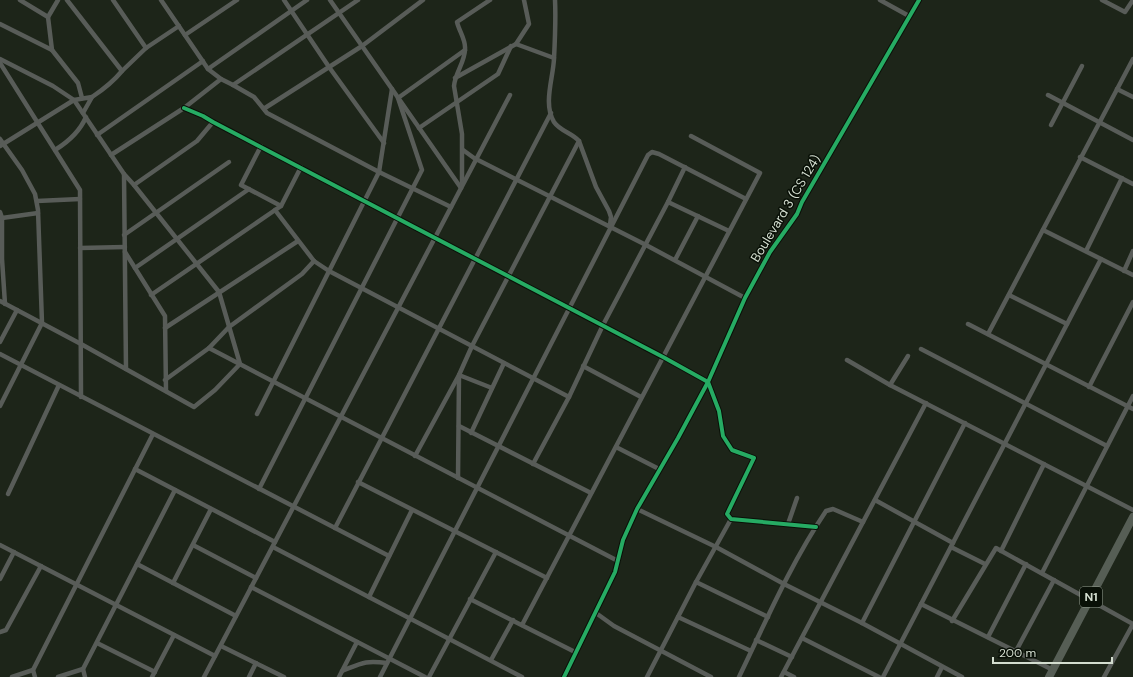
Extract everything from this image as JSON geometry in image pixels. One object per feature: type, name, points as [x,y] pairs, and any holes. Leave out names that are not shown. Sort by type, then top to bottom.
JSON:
[{"type":"main road","name":"N1","points":[[1051,673],[1133,517]]},
{"type":"street","points":[[20,0],[48,17]]},
{"type":"street","points":[[52,50],[48,17],[58,0]]},
{"type":"street","points":[[67,0],[122,71]]},
{"type":"street","points":[[113,0],[146,48]]},
{"type":"street","points":[[161,0],[186,34],[208,69],[221,79],[254,97],[265,108],[267,113],[451,207]]},
{"type":"street","points":[[284,0],[329,67],[384,143]]},
{"type":"street","points":[[208,69],[307,0]]},
{"type":"street","points":[[330,0],[462,187]]},
{"type":"street","points":[[233,85],[358,0]]},
{"type":"street","points":[[265,108],[362,46],[423,0]]},
{"type":"street","points":[[462,187],[462,134],[454,86],[455,78],[460,69],[465,50],[465,43],[457,22],[490,0]]},
{"type":"street","points":[[419,128],[498,74],[514,45],[530,24],[524,0]]},
{"type":"street","points":[[556,0],[554,58],[549,101],[551,113],[553,120],[558,127],[575,136],[579,141],[596,188],[609,211],[611,217],[611,227]]},
{"type":"street","points":[[880,0],[909,16]]},
{"type":"street","name":"Boulevard 3 (CS 124)","points":[[564,677],[615,572],[623,540],[636,509],[678,438],[708,382],[745,298],[770,252],[797,214],[802,202],[848,121],[919,0]]},
{"type":"street","points":[[1102,0],[1125,12],[1133,0]]},
{"type":"street","points":[[186,34],[234,1]]},
{"type":"street","points":[[0,24],[52,50],[78,83],[82,98]]},
{"type":"street","points":[[2,145],[74,100],[92,97],[105,89],[146,48],[179,26]]},
{"type":"street","points":[[455,78],[514,45],[554,58]]},
{"type":"street","points":[[398,98],[465,50]]},
{"type":"street","points":[[0,59],[53,86],[74,100],[124,174],[219,292],[240,364]]},
{"type":"street","points":[[988,334],[1133,59]]},
{"type":"street","points":[[97,135],[203,61]]},
{"type":"street","points":[[0,63],[80,190],[81,397]]},
{"type":"street","points":[[1051,125],[1082,66]]},
{"type":"street","points":[[111,155],[184,108],[221,79]]},
{"type":"street","points":[[257,414],[380,172],[392,89]]},
{"type":"street","points":[[1117,90],[1133,97]]},
{"type":"street","points":[[204,677],[510,95]]},
{"type":"street","points":[[1048,95],[1133,140]]},
{"type":"street","points":[[55,150],[63,145],[82,126],[84,115],[92,97]]},
{"type":"street","points":[[259,489],[422,170],[398,98]]},
{"type":"street","points":[[184,108],[203,116],[365,200],[663,356],[708,382],[719,411],[723,436],[732,450],[754,458],[727,514],[732,519],[816,527]]},
{"type":"street","points":[[335,528],[551,113]]},
{"type":"street","points":[[134,185],[197,141],[213,122]]},
{"type":"street","points":[[522,625],[760,173],[690,136]]},
{"type":"street","points":[[0,139],[2,145],[22,170],[35,194],[38,213],[42,323],[0,406]]},
{"type":"street","points":[[415,456],[459,376],[472,346],[579,141]]},
{"type":"street","points":[[261,146],[241,185],[281,206]]},
{"type":"street","points":[[463,150],[476,159],[646,245],[745,298]]},
{"type":"street","points":[[380,677],[648,155],[652,152],[656,152],[746,199]]},
{"type":"street","points":[[1080,157],[1133,184]]},
{"type":"street","points":[[124,235],[229,162]]},
{"type":"street","points":[[151,295],[281,206],[301,167]]},
{"type":"street","points":[[533,464],[569,397],[603,325],[646,245],[685,167]]},
{"type":"street","points":[[124,174],[126,369]]},
{"type":"street","points":[[1086,251],[1122,178]]},
{"type":"street","points":[[135,268],[248,189]]},
{"type":"street","points":[[36,201],[80,199]]},
{"type":"street","points":[[668,202],[729,231]]},
{"type":"street","points":[[275,210],[314,261],[329,271],[569,397]]},
{"type":"street","points":[[0,212],[2,302],[194,407],[219,386],[240,364]]},
{"type":"street","points":[[1,218],[38,213]]},
{"type":"street","points":[[675,260],[698,216]]},
{"type":"street","points":[[1043,230],[1133,275]]},
{"type":"street","points":[[165,328],[298,241]]},
{"type":"street","points":[[80,248],[125,249]]},
{"type":"street","points":[[125,249],[151,295],[165,316],[166,391]]},
{"type":"street","points":[[1124,271],[1133,251]]},
{"type":"street","points":[[883,677],[1101,259]]},
{"type":"street","points":[[165,380],[209,348],[229,327],[302,274],[314,261]]},
{"type":"street","points":[[1009,295],[1067,324]]},
{"type":"street","points":[[1089,387],[1133,302]]},
{"type":"street","points":[[0,342],[17,310]]},
{"type":"street","points":[[968,324],[1133,409]]},
{"type":"street","points":[[209,348],[618,561]]},
{"type":"street","points":[[921,349],[1107,446]]},
{"type":"street","points":[[0,354],[389,556]]},
{"type":"street","points":[[890,385],[908,356]]},
{"type":"street","points":[[847,360],[890,385],[1133,510]]},
{"type":"street","points":[[471,432],[504,363]]},
{"type":"street","points":[[583,366],[641,397]]},
{"type":"street","points":[[459,376],[492,388]]},
{"type":"street","points":[[458,478],[459,376]]},
{"type":"street","points":[[8,494],[59,385]]},
{"type":"street","points":[[1042,573],[1133,396]]},
{"type":"street","points":[[781,677],[926,403]]},
{"type":"street","points":[[862,623],[965,423]]},
{"type":"street","points":[[459,426],[591,493]]},
{"type":"street","points":[[35,677],[33,670],[153,434]]},
{"type":"street","points":[[616,447],[659,470]]},
{"type":"street","points":[[1001,551],[1044,464]]},
{"type":"street","points":[[135,469],[275,542]]},
{"type":"street","points":[[358,482],[547,578]]},
{"type":"street","points":[[85,677],[83,669],[175,490]]},
{"type":"street","points":[[788,524],[797,498]]},
{"type":"street","points":[[875,500],[986,564]]},
{"type":"street","points":[[173,583],[211,509]]},
{"type":"street","points":[[636,509],[716,547],[962,677]]},
{"type":"street","points":[[739,677],[784,584],[826,511],[833,509],[863,522]]},
{"type":"street","points":[[369,597],[412,510]]},
{"type":"street","points":[[647,677],[696,582],[732,519]]},
{"type":"street","points":[[0,545],[215,656]]},
{"type":"street","points":[[193,545],[256,578]]},
{"type":"street","points":[[273,547],[522,677]]},
{"type":"street","points":[[952,621],[996,548],[1133,624],[1104,677]]},
{"type":"street","points":[[0,579],[14,552]]},
{"type":"street","points":[[429,677],[496,552]]},
{"type":"street","points":[[137,564],[236,616]]},
{"type":"street","points":[[988,637],[1026,564]]},
{"type":"street","points":[[0,632],[6,630],[41,566]]},
{"type":"street","points":[[1016,651],[1054,580]]},
{"type":"street","points":[[696,582],[768,618]]},
{"type":"street","points":[[252,587],[357,642],[388,661],[415,675],[425,677]]},
{"type":"street","points":[[470,599],[575,652]]},
{"type":"street","points":[[921,604],[952,621],[1016,651],[1051,673]]},
{"type":"street","points":[[596,613],[614,626],[710,677]]},
{"type":"street","points":[[678,617],[751,650]]},
{"type":"street","points":[[491,660],[513,620]]},
{"type":"street","points":[[152,677],[174,635]]},
{"type":"street","points":[[802,638],[879,677]]},
{"type":"street","points":[[756,640],[792,657]]},
{"type":"street","points":[[339,677],[357,642]]},
{"type":"street","points":[[97,643],[155,672]]},
{"type":"street","points":[[221,646],[284,677]]},
{"type":"street","points":[[342,671],[365,661],[388,661]]},
{"type":"street","points":[[249,677],[256,663]]},
{"type":"street","points":[[936,677],[942,667]]},
{"type":"street","points":[[58,677],[83,669]]},
{"type":"street","points":[[12,677],[33,670]]},
{"type":"street","points":[[784,672],[794,677]]},
{"type":"cycle path","points":[[564,677],[615,572],[623,540],[637,509],[708,382],[745,298],[770,252],[797,214],[802,202],[919,0]]},
{"type":"cycle path","points":[[184,108],[203,116],[708,382],[719,411],[723,436],[732,450],[754,458],[727,514],[731,519],[816,527]]}]
